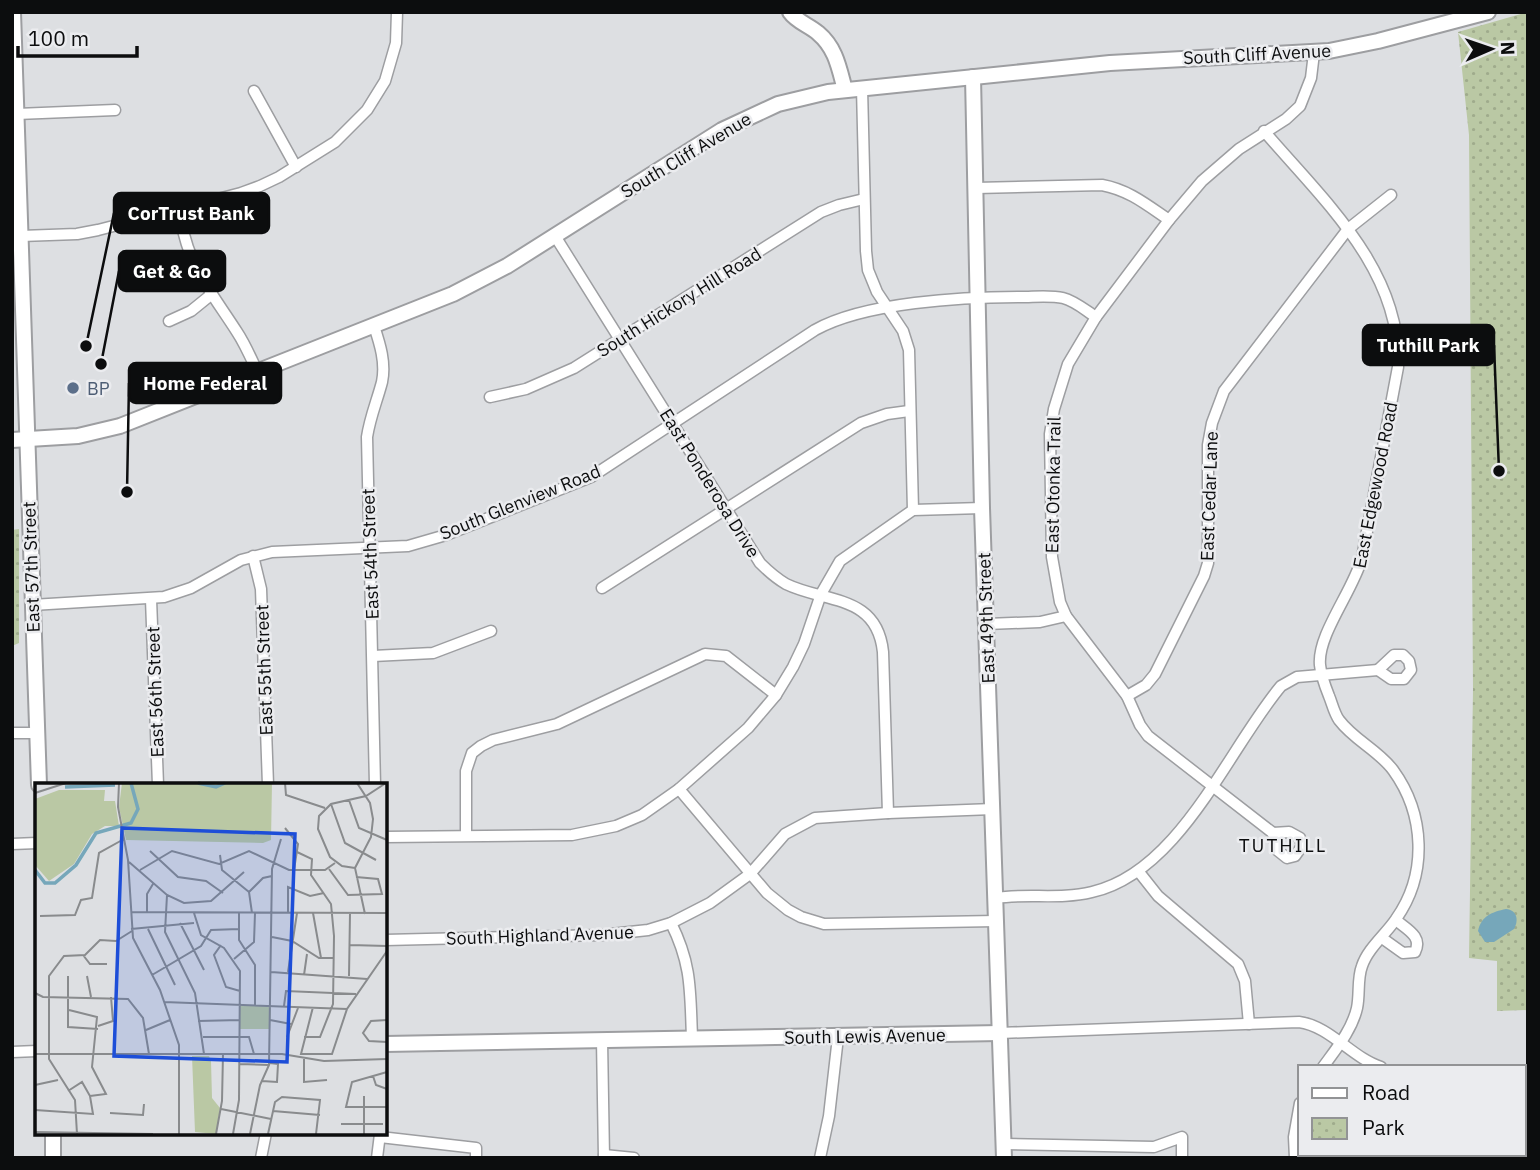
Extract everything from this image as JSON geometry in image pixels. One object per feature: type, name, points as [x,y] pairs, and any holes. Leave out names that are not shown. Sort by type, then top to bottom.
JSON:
[{"type":"main road","name":"East 57th Street","points":[[13,12],[17,114],[16,190],[21,236],[19,440],[32,605],[39,783]]},
{"type":"main road","points":[[790,12],[795,19],[816,31],[828,43],[834,53],[845,90]]},
{"type":"main road","name":"South Cliff Avenue","points":[[19,440],[78,436],[120,426],[453,294],[507,266],[740,120],[800,98],[862,88],[1110,63],[1314,53],[1362,45],[1468,15],[1488,12]]},
{"type":"main road","name":"East 49th Street","points":[[973,77],[982,508],[1004,1151]]},
{"type":"main road","name":"South Lewis Avenue","points":[[387,1044],[1000,1033]]},
{"type":"main road","points":[[53,1135],[53,1158]]},
{"type":"street","points":[[21,236],[89,232],[250,190],[296,167],[335,142],[368,110],[390,69],[396,43],[397,12]]},
{"type":"street","name":"East Otonka Trail","points":[[1273,834],[1148,736],[1127,696],[1066,616],[1055,585],[1052,557],[1051,424],[1058,390],[1068,364],[1096,317],[1202,181],[1239,149],[1286,119],[1300,106],[1311,78],[1314,53]]},
{"type":"street","points":[[862,88],[864,200],[869,270],[874,285],[902,331],[909,350],[913,510]]},
{"type":"street","points":[[254,91],[296,167]]},
{"type":"street","points":[[17,114],[115,110]]},
{"type":"street","name":"East Edgewood Road","points":[[1264,131],[1348,229],[1386,290],[1397,330],[1398,367],[1362,558],[1352,586],[1321,649],[1319,662],[1337,718],[1351,733],[1379,754],[1394,771],[1408,796],[1416,818],[1418,865],[1412,892],[1396,920],[1362,965],[1353,1021],[1324,1065]]},
{"type":"street","points":[[976,188],[1115,187],[1135,196],[1169,220]]},
{"type":"street","name":"East Cedar Lane","points":[[1127,696],[1146,685],[1155,674],[1205,576],[1208,563],[1208,445],[1224,391],[1348,229],[1391,195]]},
{"type":"street","name":"South Hickory Hill Road","points":[[490,397],[526,388],[574,368],[821,212],[864,200]]},
{"type":"street","points":[[180,208],[183,235],[198,275],[238,333],[257,371]]},
{"type":"street","name":"East Ponderosa Drive","points":[[555,236],[618,340],[767,570],[788,585],[849,603],[870,618],[879,634],[883,652],[888,813]]},
{"type":"street","points":[[169,321],[191,311],[212,294]]},
{"type":"street","name":"South Glenview Road","points":[[32,605],[151,600],[191,588],[253,556],[272,552],[408,546],[446,535],[591,477],[825,325],[848,316],[887,308],[978,297],[1064,298],[1096,317]]},
{"type":"street","name":"East 54th Street","points":[[374,327],[383,365],[382,380],[370,415],[367,437],[374,783]]},
{"type":"street","points":[[602,588],[861,423],[887,414],[909,411]]},
{"type":"street","points":[[387,837],[572,835],[600,831],[642,815],[679,789],[748,728],[776,695],[804,644],[821,594],[840,561],[913,510],[982,508]]},
{"type":"street","name":"East 55th Street","points":[[253,556],[261,589],[268,783]]},
{"type":"street","name":"East 56th Street","points":[[151,600],[158,783]]},
{"type":"street","points":[[987,624],[1040,622],[1066,616]]},
{"type":"street","points":[[373,656],[433,653],[491,631]]},
{"type":"street","points":[[466,835],[466,771],[472,753],[493,740],[557,724],[705,653],[726,656],[776,695]]},
{"type":"street","points":[[996,898],[1012,895],[1064,897],[1093,892],[1139,872],[1190,817],[1213,787],[1281,686],[1297,677],[1378,670]]},
{"type":"street","points":[[12,733],[37,733]]},
{"type":"street","points":[[679,789],[766,893],[801,917],[824,924],[996,921]]},
{"type":"street","name":"South Highland Avenue","points":[[387,940],[613,934],[648,930],[671,923],[710,903],[750,874],[780,838],[803,822],[825,816],[993,809]]},
{"type":"street","points":[[12,844],[35,843]]},
{"type":"street","points":[[1139,872],[1158,895],[1238,964],[1245,981],[1249,1024]]},
{"type":"street","points":[[1382,938],[1403,953],[1415,952],[1417,939],[1396,920]]},
{"type":"street","points":[[671,923],[688,965],[692,1037]]},
{"type":"street","name":"South Lewis Avenue","points":[[1000,1033],[1306,1023],[1378,1065]]},
{"type":"street","points":[[820,1158],[829,1116],[838,1037]]},
{"type":"street","points":[[602,1040],[604,1156],[634,1158]]},
{"type":"street","points":[[12,1052],[35,1051]]},
{"type":"street","points":[[1295,1158],[1294,1137],[1298,1114]]},
{"type":"street","points":[[261,1158],[266,1135]]},
{"type":"street","points":[[377,1158],[380,1135],[477,1148],[476,1158]]},
{"type":"street","points":[[1004,1151],[1154,1147],[1181,1137],[1182,1158]]},
{"type":"green space","points":[[1528,12],[1528,1010],[1497,1011],[1497,961],[1469,958],[1473,689],[1469,135],[1458,32]]},
{"type":"green space","points":[[19,529],[19,643],[12,646],[12,530]]},
{"type":"water","points":[[1506,909],[1513,911],[1516,916],[1514,929],[1494,942],[1485,942],[1478,931],[1484,918]]},
{"type":"place","name":"CorTrust Bank","points":[[86,346]]},
{"type":"place","name":"Get & Go","points":[[101,364]]},
{"type":"place","name":"BP","points":[[73,388]]},
{"type":"place","name":"Tuthill Park","points":[[1499,471]]},
{"type":"place","name":"Home Federal","points":[[127,492]]},
{"type":"district","name":"TUTHILL","points":[[1283,845]]}]
